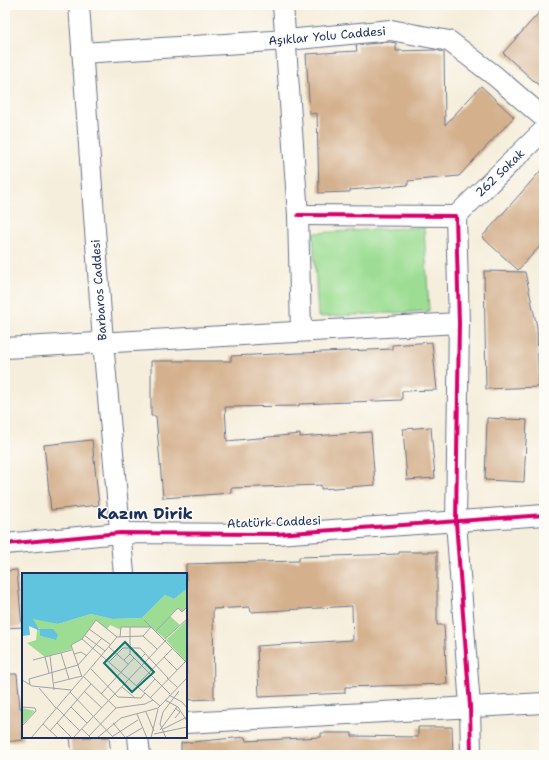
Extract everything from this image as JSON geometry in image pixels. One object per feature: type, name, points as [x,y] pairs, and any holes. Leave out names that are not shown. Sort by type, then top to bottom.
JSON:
[{"type":"street","name":"Barbaros Caddesi","points":[[78,5],[103,342],[124,573]]},
{"type":"street","points":[[283,5],[287,40],[298,215],[301,331]]},
{"type":"street","name":"Aşıklar Yolu Caddesi","points":[[82,53],[287,40],[392,30],[449,41],[495,76],[544,118]]},
{"type":"street","name":"262 Sokak","points":[[456,216],[544,130]]},
{"type":"street","points":[[298,215],[456,216],[459,322],[456,522],[470,706],[470,755]]},
{"type":"street","points":[[5,348],[459,322]]},
{"type":"street","name":"Atatürk Caddesi","points":[[5,544],[120,533],[277,534],[544,516]]},
{"type":"street","points":[[187,723],[544,703]]},
{"type":"street","points":[[138,738],[140,755]]},
{"type":"green space","points":[[424,227],[429,311],[318,317],[313,233]]},
{"type":"building","points":[[544,7],[544,90],[503,53]]},
{"type":"building","points":[[390,42],[396,43],[396,51],[435,50],[444,52],[445,125],[481,86],[514,117],[459,176],[408,181],[408,185],[350,190],[350,192],[319,193],[317,113],[310,114],[306,54],[357,51],[356,45]]},
{"type":"building","points":[[544,167],[544,242],[518,270],[482,237]]},
{"type":"building","points":[[484,271],[525,272],[537,327],[539,387],[486,389]]},
{"type":"building","points":[[432,342],[437,390],[402,391],[402,400],[299,404],[299,406],[225,407],[227,441],[300,434],[300,437],[371,432],[375,485],[321,489],[321,485],[231,488],[231,493],[163,498],[156,416],[151,416],[151,361],[231,361],[231,356],[392,349],[392,345]]},
{"type":"building","points":[[487,418],[527,420],[524,482],[485,480]]},
{"type":"building","points":[[431,427],[435,478],[407,480],[403,429]]},
{"type":"building","points":[[92,440],[99,505],[51,510],[44,445]]},
{"type":"building","points":[[399,552],[437,552],[437,625],[444,625],[447,684],[345,687],[345,693],[259,697],[257,646],[353,640],[352,606],[251,612],[250,607],[213,609],[214,699],[187,700],[186,564],[299,561],[299,557],[399,554]]},
{"type":"building","points":[[17,570],[22,627],[5,628],[5,571]]},
{"type":"building","points":[[5,674],[17,674],[20,708],[22,708],[23,740],[5,742]]},
{"type":"building","points":[[418,727],[452,727],[453,755],[181,755],[181,743],[245,737],[246,741],[321,737],[321,733],[352,733],[352,736],[418,737]]},
{"type":"building","points":[[70,738],[109,738],[111,755],[72,755]]},
{"type":"cycle path","points":[[298,215],[456,216],[459,323],[456,522],[470,706],[471,755]]},
{"type":"cycle path","points":[[5,544],[120,533],[277,534],[544,515]]},
{"type":"district","name":"Kazım Dirik","points":[[145,513]]}]
